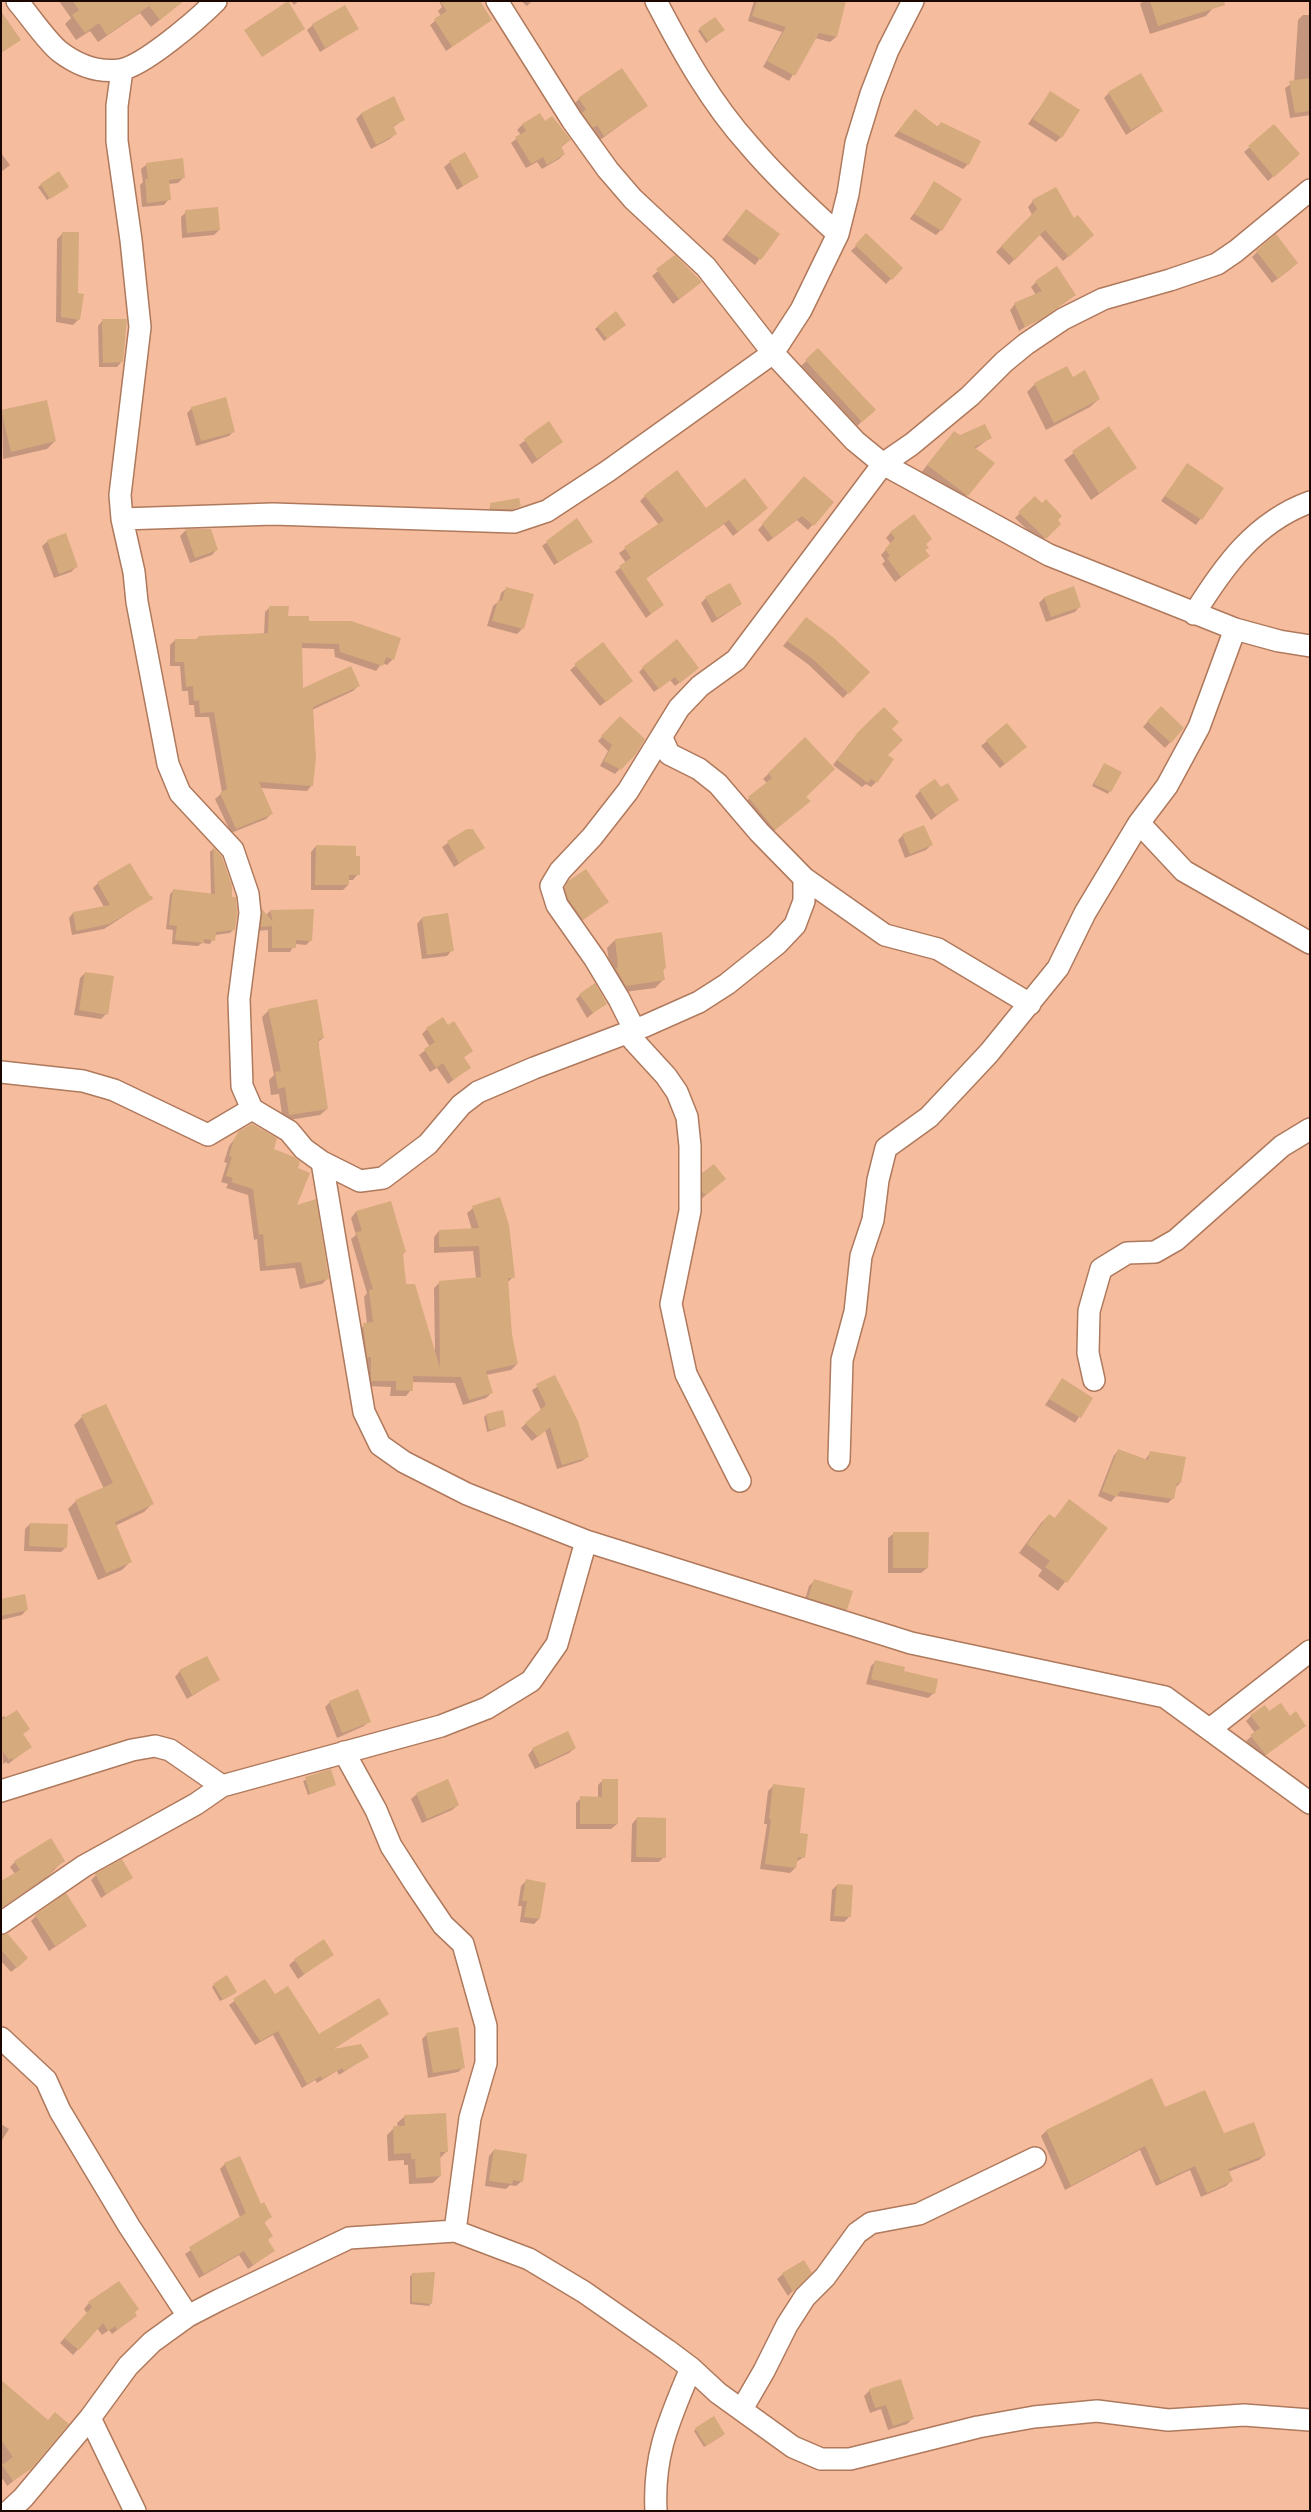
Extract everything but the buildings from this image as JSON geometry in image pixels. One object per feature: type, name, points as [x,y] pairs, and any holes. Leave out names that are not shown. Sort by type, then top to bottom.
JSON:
[{"type":"street","points":[[17,1],[59,50],[67,56],[92,69],[122,70],[149,55],[174,37],[216,1]]},
{"type":"street","points":[[497,1],[572,120],[608,170],[633,199],[706,266],[773,353],[855,441],[883,464],[1049,555],[1235,629],[1279,641],[1310,646]]},
{"type":"street","points":[[656,1],[712,97],[735,128],[783,181],[838,234]]},
{"type":"street","points":[[122,519],[273,514],[514,522],[547,511],[608,471],[773,353],[801,310],[838,234],[862,124],[888,50],[913,1]]},
{"type":"street","points":[[122,70],[117,106],[117,141],[131,240],[140,327],[120,495],[122,519],[134,572],[136,602],[168,764],[180,793],[233,850],[248,894],[250,913],[239,999],[239,1065],[242,1086],[252,1110],[289,1131],[304,1149],[322,1162],[360,1181],[383,1178],[428,1144],[461,1105],[478,1092],[666,1017],[699,1002],[727,984],[777,944],[795,925],[804,901],[804,878]]},
{"type":"street","points":[[740,1481],[686,1374],[671,1304],[690,1211],[690,1146],[687,1117],[677,1092],[666,1076],[654,1060],[633,1040],[634,1029],[619,999],[557,905],[551,886],[560,870],[592,837],[623,798],[679,708],[700,686],[736,660],[748,646],[883,464],[912,444],[970,396],[1004,362],[1026,344],[1063,319],[1103,299],[1128,290],[1170,280],[1217,264],[1236,251],[1310,190]]},
{"type":"street","points":[[1194,614],[1214,580],[1249,538],[1291,509],[1310,502]]},
{"type":"street","points":[[839,1460],[842,1360],[855,1312],[860,1256],[873,1220],[878,1180],[886,1148],[930,1117],[989,1053],[1058,968],[1085,913],[1139,823],[1167,786],[1199,727],[1235,629]]},
{"type":"street","points":[[662,738],[669,754],[699,769],[718,784],[759,832],[804,878],[885,935],[938,949],[1030,1004]]},
{"type":"street","points":[[1139,823],[1184,870],[1310,943]]},
{"type":"street","points":[[1,1072],[84,1081],[114,1090],[208,1135],[252,1110]]},
{"type":"street","points":[[1094,1380],[1088,1353],[1089,1311],[1101,1270],[1127,1253],[1155,1252],[1176,1240],[1282,1146],[1310,1129]]},
{"type":"street","points":[[322,1162],[364,1412],[380,1445],[404,1462],[467,1494],[586,1541],[911,1643],[1165,1697],[1310,1803]]},
{"type":"street","points":[[1,1924],[84,1866],[196,1804],[222,1786],[441,1726],[486,1708],[531,1681],[558,1644],[586,1541]]},
{"type":"street","points":[[1210,1729],[1310,1651]]},
{"type":"street","points":[[1,1791],[132,1750],[155,1746],[170,1750],[222,1786]]},
{"type":"street","points":[[344,1752],[376,1810],[391,1846],[443,1925],[463,1944],[486,2026],[486,2064],[470,2118],[455,2231]]},
{"type":"street","points":[[1,2038],[46,2080],[60,2111],[129,2226],[188,2316]]},
{"type":"street","points":[[742,2409],[787,2324],[805,2296],[825,2277],[857,2233],[871,2223],[918,2214],[1036,2158]]},
{"type":"street","points":[[9,2511],[23,2498],[90,2418],[128,2366],[152,2342],[188,2316],[270,2274],[349,2238],[455,2231],[528,2259],[584,2292],[691,2368],[718,2393],[793,2447],[821,2459],[850,2458],[978,2427],[1034,2417],[1097,2411],[1168,2420],[1244,2415],[1310,2420]]},
{"type":"street","points":[[656,2511],[657,2461],[668,2424],[691,2368]]},
{"type":"street","points":[[90,2418],[135,2511]]}]
